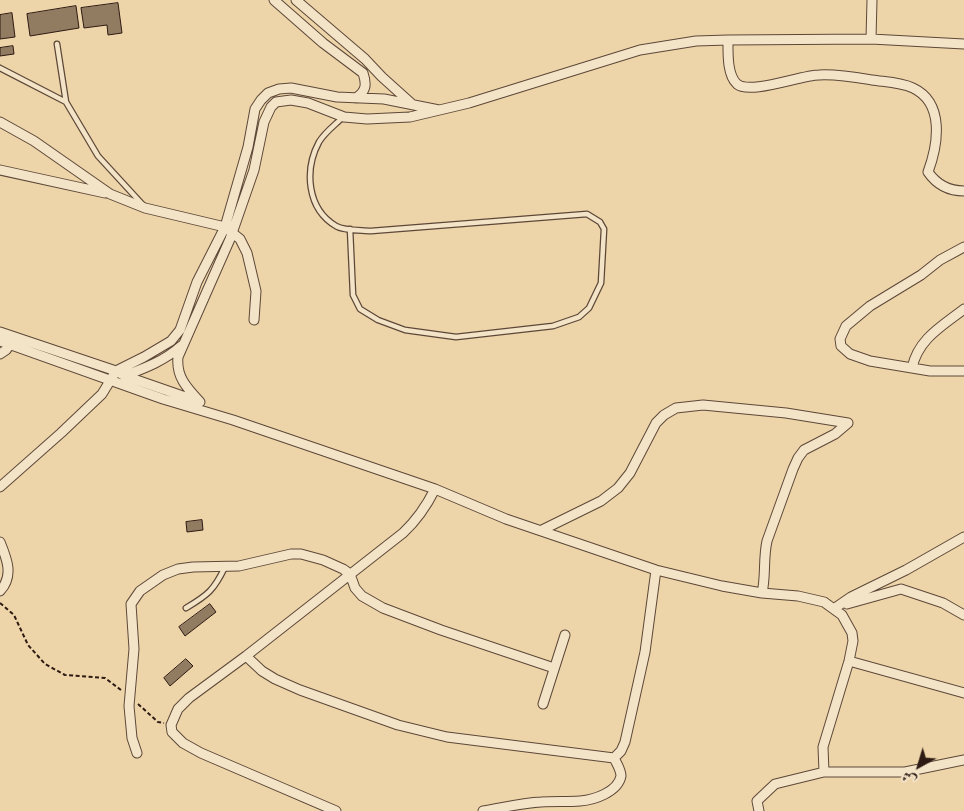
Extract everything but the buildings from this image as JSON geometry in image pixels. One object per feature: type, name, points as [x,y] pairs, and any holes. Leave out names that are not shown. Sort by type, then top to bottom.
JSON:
[{"type":"street","points":[[274,0],[323,43],[363,73],[366,87],[356,98]]},
{"type":"street","points":[[296,0],[365,59],[412,104]]},
{"type":"street","points":[[870,39],[874,1]]},
{"type":"street","points":[[200,402],[188,389],[178,371],[178,357],[204,301],[228,230],[254,170],[264,122],[271,107],[276,102],[291,100],[308,103],[344,117],[367,119],[410,117],[486,98],[640,50],[696,42],[870,39],[964,44]]},
{"type":"street","points":[[728,40],[732,74],[738,84],[743,87],[764,86],[818,74],[840,75],[902,84],[913,88],[928,100],[936,123],[937,138],[934,156],[928,172],[941,186],[964,191]]},
{"type":"street","points":[[0,487],[102,394],[116,371],[171,341],[180,330],[197,282],[228,230],[255,109],[268,93],[279,89],[291,88],[337,98],[371,98],[439,110]]},
{"type":"street","points":[[0,122],[34,141],[110,194]]},
{"type":"street","points":[[0,170],[110,194],[145,208],[228,230],[240,238],[249,263],[256,291],[254,320]]},
{"type":"street","points":[[964,247],[940,260],[921,275],[870,306],[846,326],[840,339],[842,346],[850,354],[870,361],[930,371],[964,371]]},
{"type":"street","points":[[912,368],[917,350],[926,339],[964,309]]},
{"type":"street","points":[[0,332],[12,341],[110,380],[434,489],[506,519],[656,570],[722,586],[762,593],[811,598],[824,602],[835,608],[842,615],[852,633],[853,641],[822,747],[824,772]]},
{"type":"street","points":[[0,341],[12,341],[116,371],[125,376],[200,402],[233,420]]},
{"type":"street","points":[[0,354],[12,341]]},
{"type":"street","points":[[110,380],[159,362],[170,356],[183,344]]},
{"type":"street","points":[[542,530],[601,501],[618,488],[630,474],[649,432],[664,415],[676,408],[703,405],[786,413],[848,423],[835,434],[804,450],[796,463],[766,541],[764,553],[765,581],[762,593]]},
{"type":"street","points":[[336,811],[201,753],[178,739],[172,732],[171,725],[178,709],[189,698],[403,534],[418,519],[427,506],[434,489]]},
{"type":"street","points":[[835,608],[851,597],[900,573],[964,537]]},
{"type":"street","points":[[0,542],[7,559],[8,574],[6,584],[0,591]]},
{"type":"street","points":[[137,753],[132,738],[129,706],[134,649],[131,604],[140,591],[150,583],[178,569],[239,566],[291,554],[301,554],[324,560],[350,574],[355,588],[362,596],[383,608],[554,668]]},
{"type":"street","points":[[614,758],[621,751],[625,742],[645,652],[656,570]]},
{"type":"street","points":[[835,608],[901,589],[943,603],[964,615]]},
{"type":"street","points":[[543,704],[565,635]]},
{"type":"street","points":[[246,656],[262,671],[275,679],[300,690],[398,725],[447,737],[614,758]]},
{"type":"street","points":[[848,661],[964,693]]},
{"type":"street","points":[[483,811],[534,802],[581,801],[599,797],[617,785],[620,769],[614,758]]},
{"type":"street","points":[[759,811],[757,801],[775,784],[824,772],[905,772],[964,760]]},
{"type":"lane","points":[[57,44],[66,102],[98,156],[145,208]]},
{"type":"lane","points":[[0,68],[66,102]]},
{"type":"lane","points":[[344,117],[319,142],[310,175],[311,195],[318,208],[337,227],[350,228],[371,231],[587,214],[600,222],[604,229],[601,283],[589,308],[579,317],[553,326],[456,337],[405,330],[378,320],[360,309],[353,295],[350,228]]},
{"type":"lane","points":[[186,608],[207,595],[218,583],[225,567]]},
{"type":"path","points":[[0,603],[14,614],[28,645],[45,664],[65,675],[105,678],[130,696],[158,722],[171,725]]}]
